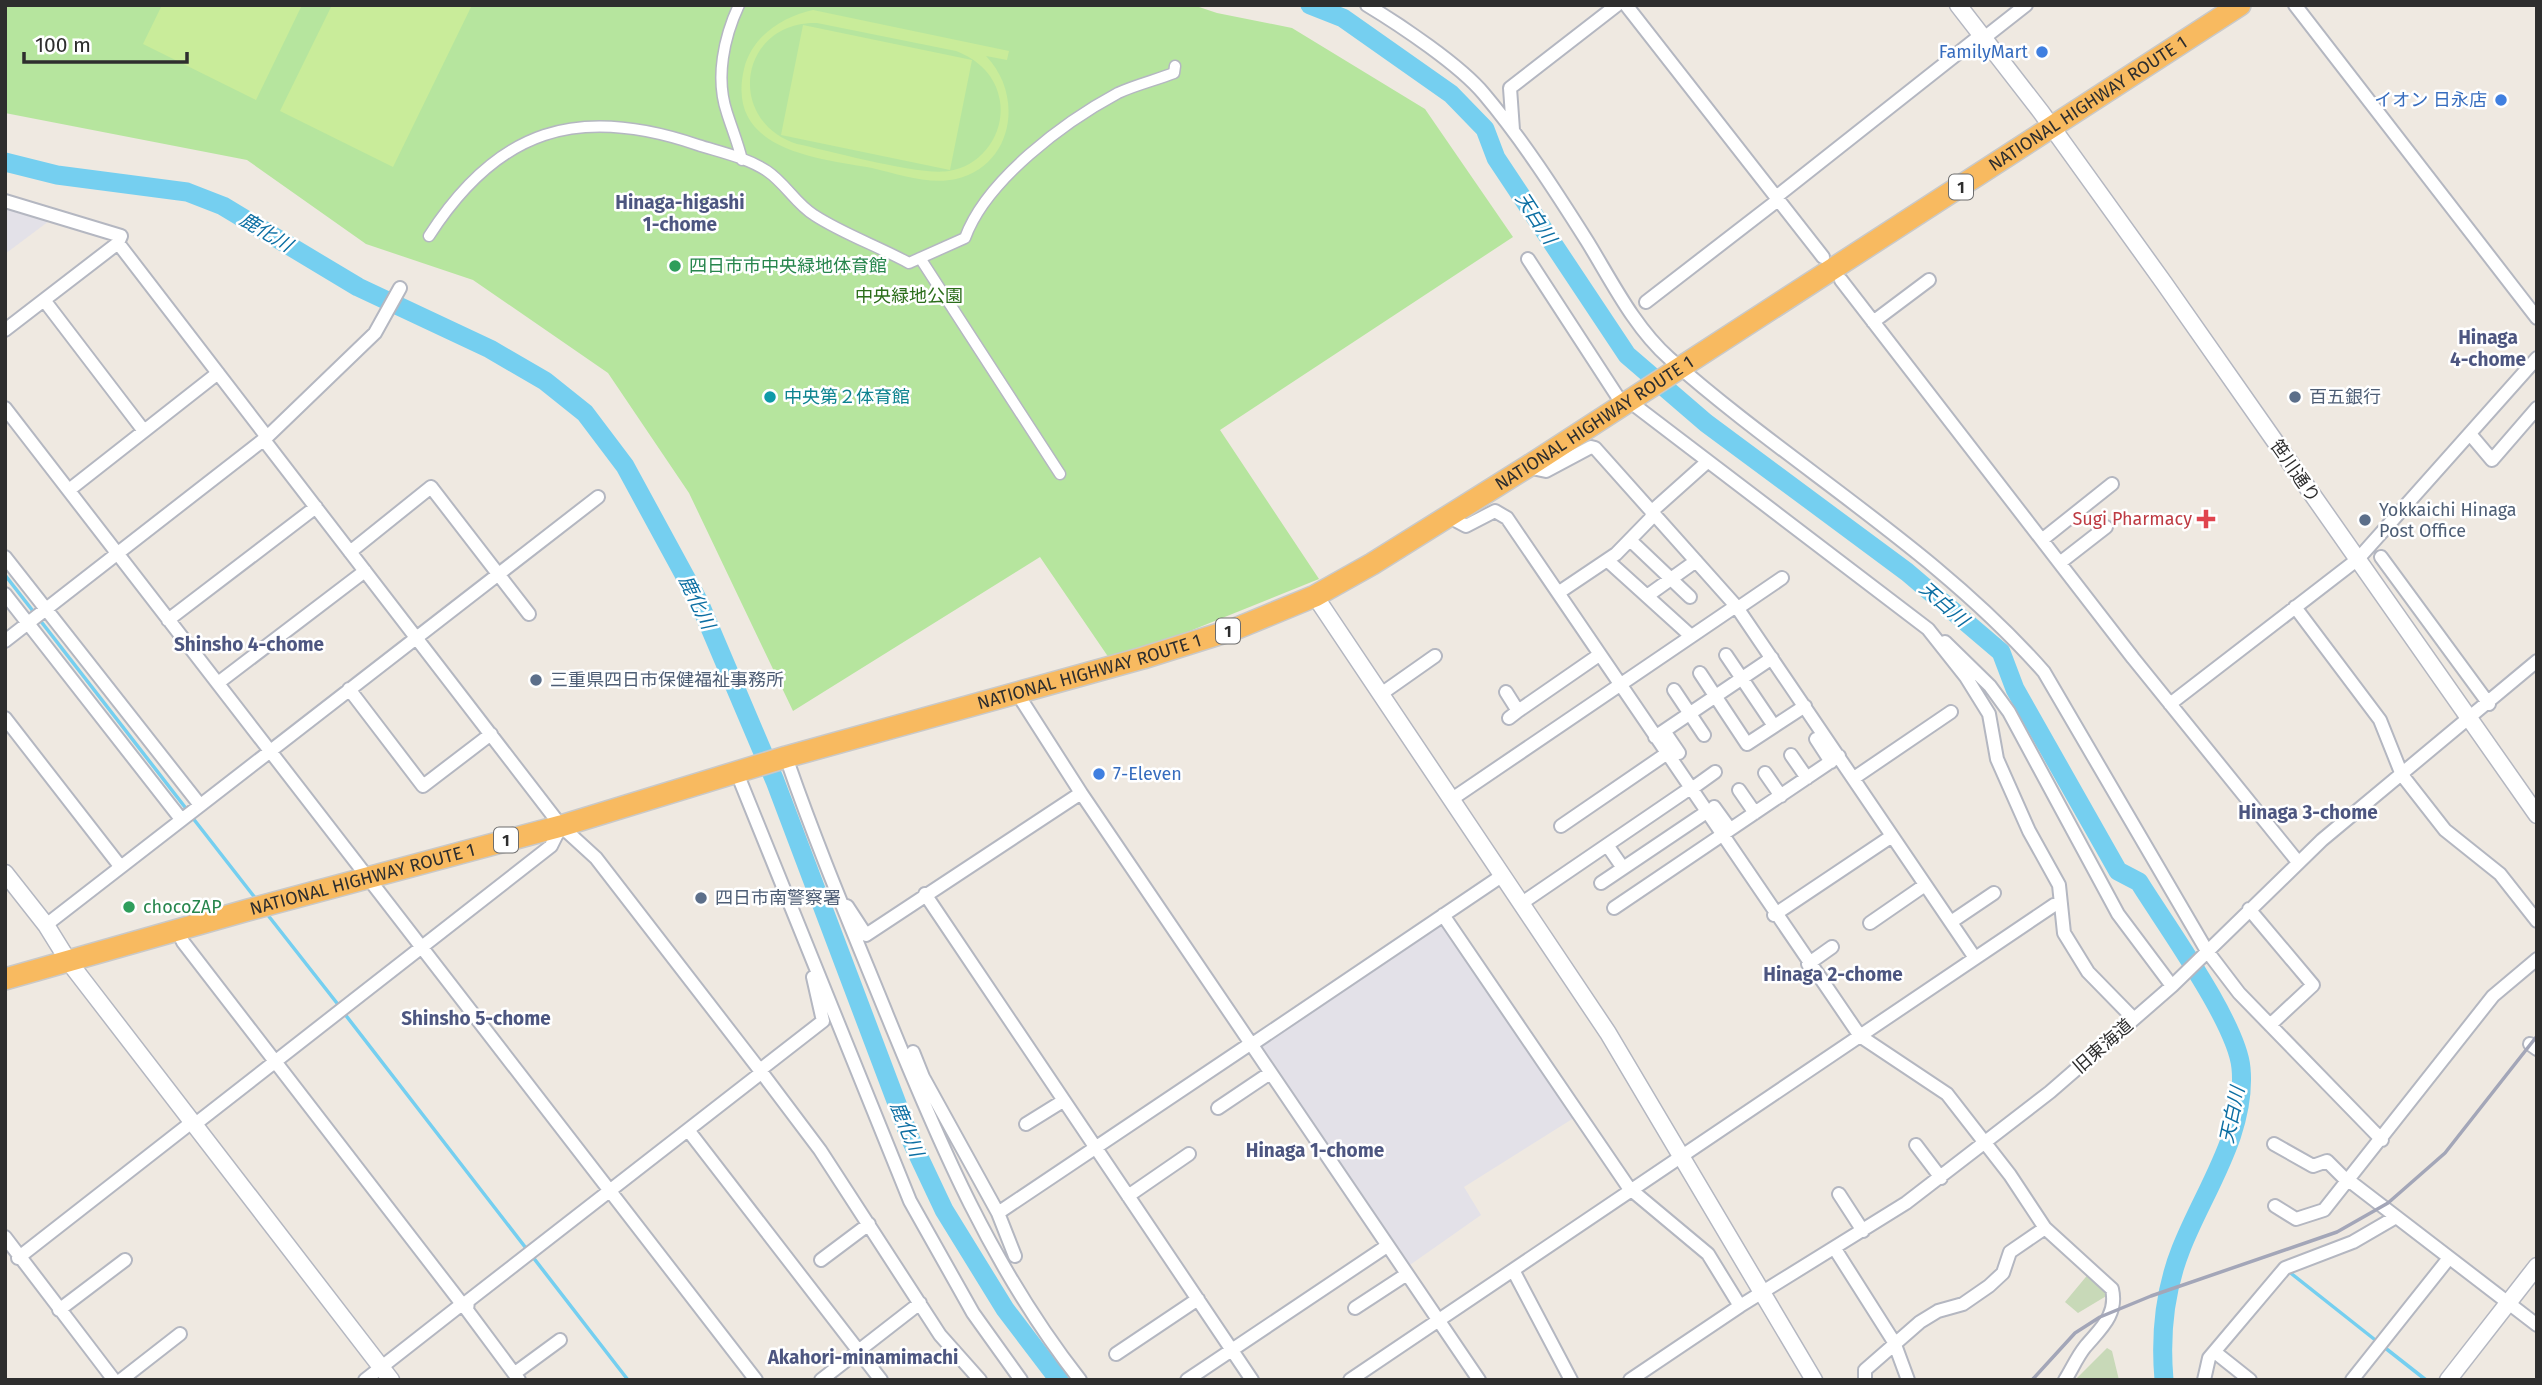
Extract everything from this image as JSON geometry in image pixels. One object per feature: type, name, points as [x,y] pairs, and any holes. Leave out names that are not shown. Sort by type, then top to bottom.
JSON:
[{"type":"highway","name":"NATIONAL HIGHWAY ROUTE 1","points":[[5,979],[248,909],[561,826],[784,758],[1202,640],[1315,596],[1448,517],[1682,368],[2240,5]]},
{"type":"street","points":[[740,5],[723,51],[722,79],[726,111],[736,131],[742,160]]},
{"type":"street","points":[[1367,5],[1409,32],[1483,92],[1639,322],[1667,356],[1791,458],[1904,541],[2012,636],[2045,672],[2205,953],[2239,993],[2382,1140]]},
{"type":"street","points":[[1513,134],[1510,88],[1617,5]]},
{"type":"street","points":[[1626,5],[1824,257]]},
{"type":"street","name":"笹川通り","points":[[1958,5],[2164,283],[2537,815]]},
{"type":"street","points":[[1646,302],[2026,5]]},
{"type":"street","points":[[2295,5],[2537,318]]},
{"type":"street","points":[[429,236],[449,204],[492,162],[528,139],[563,128],[614,125],[671,135],[767,171],[813,215],[909,262],[965,238],[973,218],[995,188],[1024,160],[1072,123],[1119,93],[1174,73],[1175,66]]},
{"type":"street","points":[[5,201],[121,236],[118,243],[5,330]]},
{"type":"street","points":[[118,243],[415,638],[561,826],[596,858],[761,1072],[820,1150],[940,1335],[980,1380]]},
{"type":"street","points":[[920,258],[1060,474]]},
{"type":"street","points":[[1528,259],[1626,403],[1881,590],[1966,661],[2003,704],[2118,914],[2173,985]]},
{"type":"street","points":[[1841,280],[2170,704],[2298,862]]},
{"type":"street","points":[[1873,322],[1929,280]]},
{"type":"street","points":[[5,641],[266,439],[351,358],[377,328],[400,288]]},
{"type":"street","points":[[44,300],[144,431]]},
{"type":"street","points":[[2170,704],[2358,559],[2537,358]]},
{"type":"street","points":[[69,490],[218,373]]},
{"type":"street","points":[[5,408],[756,1380]]},
{"type":"street","points":[[2470,434],[2491,460],[2537,408]]},
{"type":"street","points":[[1527,467],[1546,471],[1591,447],[1595,448],[1737,607],[1805,706],[1835,759]]},
{"type":"street","points":[[1558,593],[1607,560],[1630,540],[1707,462]]},
{"type":"street","points":[[2043,539],[2112,484]]},
{"type":"street","points":[[350,552],[431,487],[529,614]]},
{"type":"street","points":[[46,925],[598,497]]},
{"type":"street","points":[[168,620],[316,507]]},
{"type":"street","points":[[1448,517],[1466,526],[1489,513],[1502,512],[1619,685],[1659,734],[1689,789],[1710,810],[1774,915],[1860,1036],[1947,1094],[2045,1228],[2091,1267],[2113,1293],[2106,1324],[2085,1347],[2065,1380]]},
{"type":"street","points":[[2061,562],[2106,527]]},
{"type":"street","points":[[1630,540],[1689,597]]},
{"type":"street","points":[[5,557],[197,806]]},
{"type":"street","points":[[2381,557],[2489,704]]},
{"type":"street","points":[[1607,560],[1691,636]]},
{"type":"street","points":[[1647,596],[1696,561]]},
{"type":"street","points":[[218,683],[365,570]]},
{"type":"street","points":[[1452,799],[1691,636],[1782,578]]},
{"type":"street","points":[[5,594],[30,622],[182,818]]},
{"type":"street","points":[[1315,596],[1522,903],[1683,1155],[1761,1294],[1814,1380]]},
{"type":"street","points":[[2395,613],[2409,596]]},
{"type":"street","points":[[2295,607],[2380,720],[2402,775],[2445,830],[2500,874],[2537,921]]},
{"type":"street","points":[[2405,627],[2420,612]]},
{"type":"street","points":[[1928,629],[1984,704],[1997,759],[2029,831],[2059,885],[2061,925],[2088,972],[2134,1019]]},
{"type":"street","points":[[1506,692],[1514,714],[1599,654]]},
{"type":"street","points":[[1726,655],[1774,726]]},
{"type":"street","points":[[1381,694],[1436,656]]},
{"type":"street","points":[[1659,734],[1772,658]]},
{"type":"street","name":"旧東海道","points":[[1630,1380],[1740,1306],[1835,1249],[1941,1178],[2134,1019],[2173,985],[2298,862],[2489,704],[2537,660]]},
{"type":"street","points":[[1700,673],[1747,744],[1805,706]]},
{"type":"street","points":[[349,689],[423,786],[491,734]]},
{"type":"street","points":[[1674,690],[1704,734]]},
{"type":"street","points":[[1017,693],[1081,793],[1479,1380]]},
{"type":"street","points":[[1854,778],[1951,712]]},
{"type":"street","points":[[5,718],[120,866]]},
{"type":"street","points":[[1816,739],[1854,778],[1975,958]]},
{"type":"street","points":[[1561,826],[1672,754]]},
{"type":"street","points":[[1791,755],[1807,778]]},
{"type":"street","points":[[784,758],[839,899],[968,1206],[1025,1305],[1080,1380]]},
{"type":"street","points":[[1614,908],[1835,759]]},
{"type":"street","points":[[1522,903],[1715,772]]},
{"type":"street","points":[[1765,773],[1781,796]]},
{"type":"street","points":[[737,774],[910,1201],[973,1313],[1021,1380]]},
{"type":"street","points":[[1739,790],[1755,813]]},
{"type":"street","points":[[839,899],[851,909],[866,935],[1081,793]]},
{"type":"street","points":[[1601,883],[1710,810]]},
{"type":"street","points":[[5,1266],[551,846],[561,826]]},
{"type":"street","points":[[1774,915],[1892,836]]},
{"type":"street","points":[[1607,845],[1623,868]]},
{"type":"street","points":[[5,873],[193,1124],[386,1373]]},
{"type":"street","points":[[998,1213],[1503,875]]},
{"type":"street","points":[[1870,923],[1925,885]]},
{"type":"street","points":[[1951,922],[1994,893]]},
{"type":"street","points":[[925,894],[1252,1380]]},
{"type":"street","points":[[1350,1380],[2054,905],[2061,904]]},
{"type":"street","points":[[2249,909],[2314,985],[2270,1025]]},
{"type":"street","points":[[1443,915],[1631,1190],[1708,1254],[1740,1306]]},
{"type":"street","points":[[177,930],[183,942],[517,1376],[560,1339]]},
{"type":"street","points":[[1808,964],[1832,947]]},
{"type":"street","points":[[2275,1206],[2296,1219],[2324,1210],[2347,1179],[2357,1172],[2485,1005],[2537,959]]},
{"type":"street","points":[[365,1380],[386,1373],[535,1248],[823,1021],[813,984],[815,968]]},
{"type":"street","points":[[913,1052],[923,1077],[998,1213],[1015,1256]]},
{"type":"street","points":[[1218,1108],[1270,1073]]},
{"type":"street","points":[[1026,1124],[1063,1101]]},
{"type":"street","points":[[688,1130],[881,1380]]},
{"type":"street","points":[[2274,1144],[2313,1166],[2328,1161],[2347,1179],[2537,1325]]},
{"type":"street","points":[[1916,1145],[1941,1178]]},
{"type":"street","points":[[1128,1196],[1189,1154]]},
{"type":"street","points":[[1839,1194],[1863,1231]]},
{"type":"street","points":[[2204,1380],[2207,1364],[2285,1268],[2353,1241],[2396,1217]]},
{"type":"street","points":[[821,1260],[869,1224]]},
{"type":"street","points":[[1866,1380],[1865,1370],[1894,1342],[1927,1317],[1963,1304],[1989,1286],[2003,1273],[2010,1252],[2045,1228]]},
{"type":"street","points":[[5,1237],[114,1380]]},
{"type":"street","points":[[1187,1380],[1387,1246]]},
{"type":"street","points":[[1835,1249],[1894,1342],[1908,1380]]},
{"type":"street","points":[[2353,1380],[2449,1258]]},
{"type":"street","points":[[59,1310],[125,1260]]},
{"type":"street","points":[[2448,1380],[2537,1266]]},
{"type":"street","points":[[1513,1270],[1571,1380]]},
{"type":"street","points":[[1355,1308],[1407,1274]]},
{"type":"street","points":[[1116,1354],[1198,1298]]},
{"type":"street","points":[[821,1380],[920,1303]]},
{"type":"street","points":[[121,1380],[180,1334]]},
{"type":"street","points":[[2216,1353],[2250,1380]]},
{"type":"shaded area","points":[[5,203],[53,218],[5,254]]},
{"type":"shaded area","points":[[1442,920],[1577,1116],[1464,1187],[1481,1215],[1407,1267],[1260,1043]]},
{"type":"green space","name":"中央緑地公園","points":[[5,5],[1193,5],[1217,13],[1292,28],[1425,109],[1513,237],[1220,430],[1319,579],[1145,649],[1109,658],[1040,557],[793,711],[689,493],[608,373],[473,280],[366,244],[247,160],[5,113]]},
{"type":"green space","points":[[162,5],[302,5],[256,100],[143,44]]},
{"type":"green space","points":[[332,5],[472,5],[393,167],[280,111]]},
{"type":"green space","points":[[813,10],[1009,51],[1007,60],[986,56],[998,72],[1006,90],[1007,127],[1001,144],[990,159],[976,171],[956,179],[935,181],[826,160],[780,146],[762,134],[748,118],[742,96],[744,69],[748,57],[761,38],[780,23]],"holes":[[[817,23],[956,51],[985,70],[998,92],[1001,113],[995,136],[981,155],[972,163],[949,171],[917,170],[797,144],[774,132],[758,115],[751,95],[751,74],[758,54],[771,38],[791,27]]]},
{"type":"green space","points":[[803,25],[972,60],[950,170],[781,135]]},
{"type":"green space","points":[[2090,1272],[2108,1295],[2078,1313],[2065,1302]]},
{"type":"green space","points":[[2107,1348],[2112,1351],[2119,1380],[2075,1380]]},
{"type":"waterway","name":"天白川","points":[[1310,5],[1343,18],[1451,94],[1485,129],[1496,158],[1627,355],[1706,423],[1907,572],[2001,652],[2015,689],[2118,871],[2139,882],[2214,1000],[2237,1049],[2241,1068],[2237,1116],[2222,1162],[2181,1249],[2167,1297],[2163,1330],[2164,1380]]},
{"type":"waterway","name":"鹿化川","points":[[5,162],[57,175],[187,192],[223,206],[358,287],[490,349],[545,381],[585,413],[625,466],[699,602],[775,781],[910,1138],[944,1210],[1005,1309],[1059,1380]]},
{"type":"waterway","points":[[5,575],[188,811]]},
{"type":"waterway","points":[[192,817],[256,899]]},
{"type":"waterway","points":[[267,914],[340,1007]]},
{"type":"waterway","points":[[344,1013],[628,1380]]},
{"type":"waterway","points":[[2288,1271],[2374,1339]]},
{"type":"waterway","points":[[2384,1347],[2426,1380]]},
{"type":"railway","points":[[2032,1380],[2075,1333],[2100,1317],[2151,1296],[2337,1232],[2388,1203],[2445,1153],[2537,1036]]},
{"type":"place","name":"FamilyMart","points":[[2042,52]]},
{"type":"place","name":"イオン 日永店","points":[[2501,100]]},
{"type":"place","name":"四日市市中央緑地体育館","points":[[675,266]]},
{"type":"place","name":"中央第２体育館","points":[[770,397]]},
{"type":"place","name":"百五銀行","points":[[2295,397]]},
{"type":"place","name":"Sugi Pharmacy","points":[[2206,519]]},
{"type":"place","name":"Yokkaichi Hinaga Post Office","points":[[2365,520]]},
{"type":"place","name":"三重県四日市保健福祉事務所","points":[[536,680]]},
{"type":"place","name":"7-Eleven","points":[[1099,774]]},
{"type":"place","name":"四日市南警察署","points":[[701,898]]},
{"type":"place","name":"chocoZAP","points":[[129,907]]},
{"type":"district","name":"Hinaga-higashi 1-chome","points":[[680,213]]},
{"type":"district","name":"Hinaga 4-chome","points":[[2488,348]]},
{"type":"district","name":"Shinsho 4-chome","points":[[249,644]]},
{"type":"district","name":"Hinaga 3-chome","points":[[2308,812]]},
{"type":"district","name":"Hinaga 2-chome","points":[[1833,974]]},
{"type":"district","name":"Shinsho 5-chome","points":[[476,1018]]},
{"type":"district","name":"Hinaga 1-chome","points":[[1315,1150]]},
{"type":"district","name":"Akahori-minamimachi","points":[[863,1357]]}]
